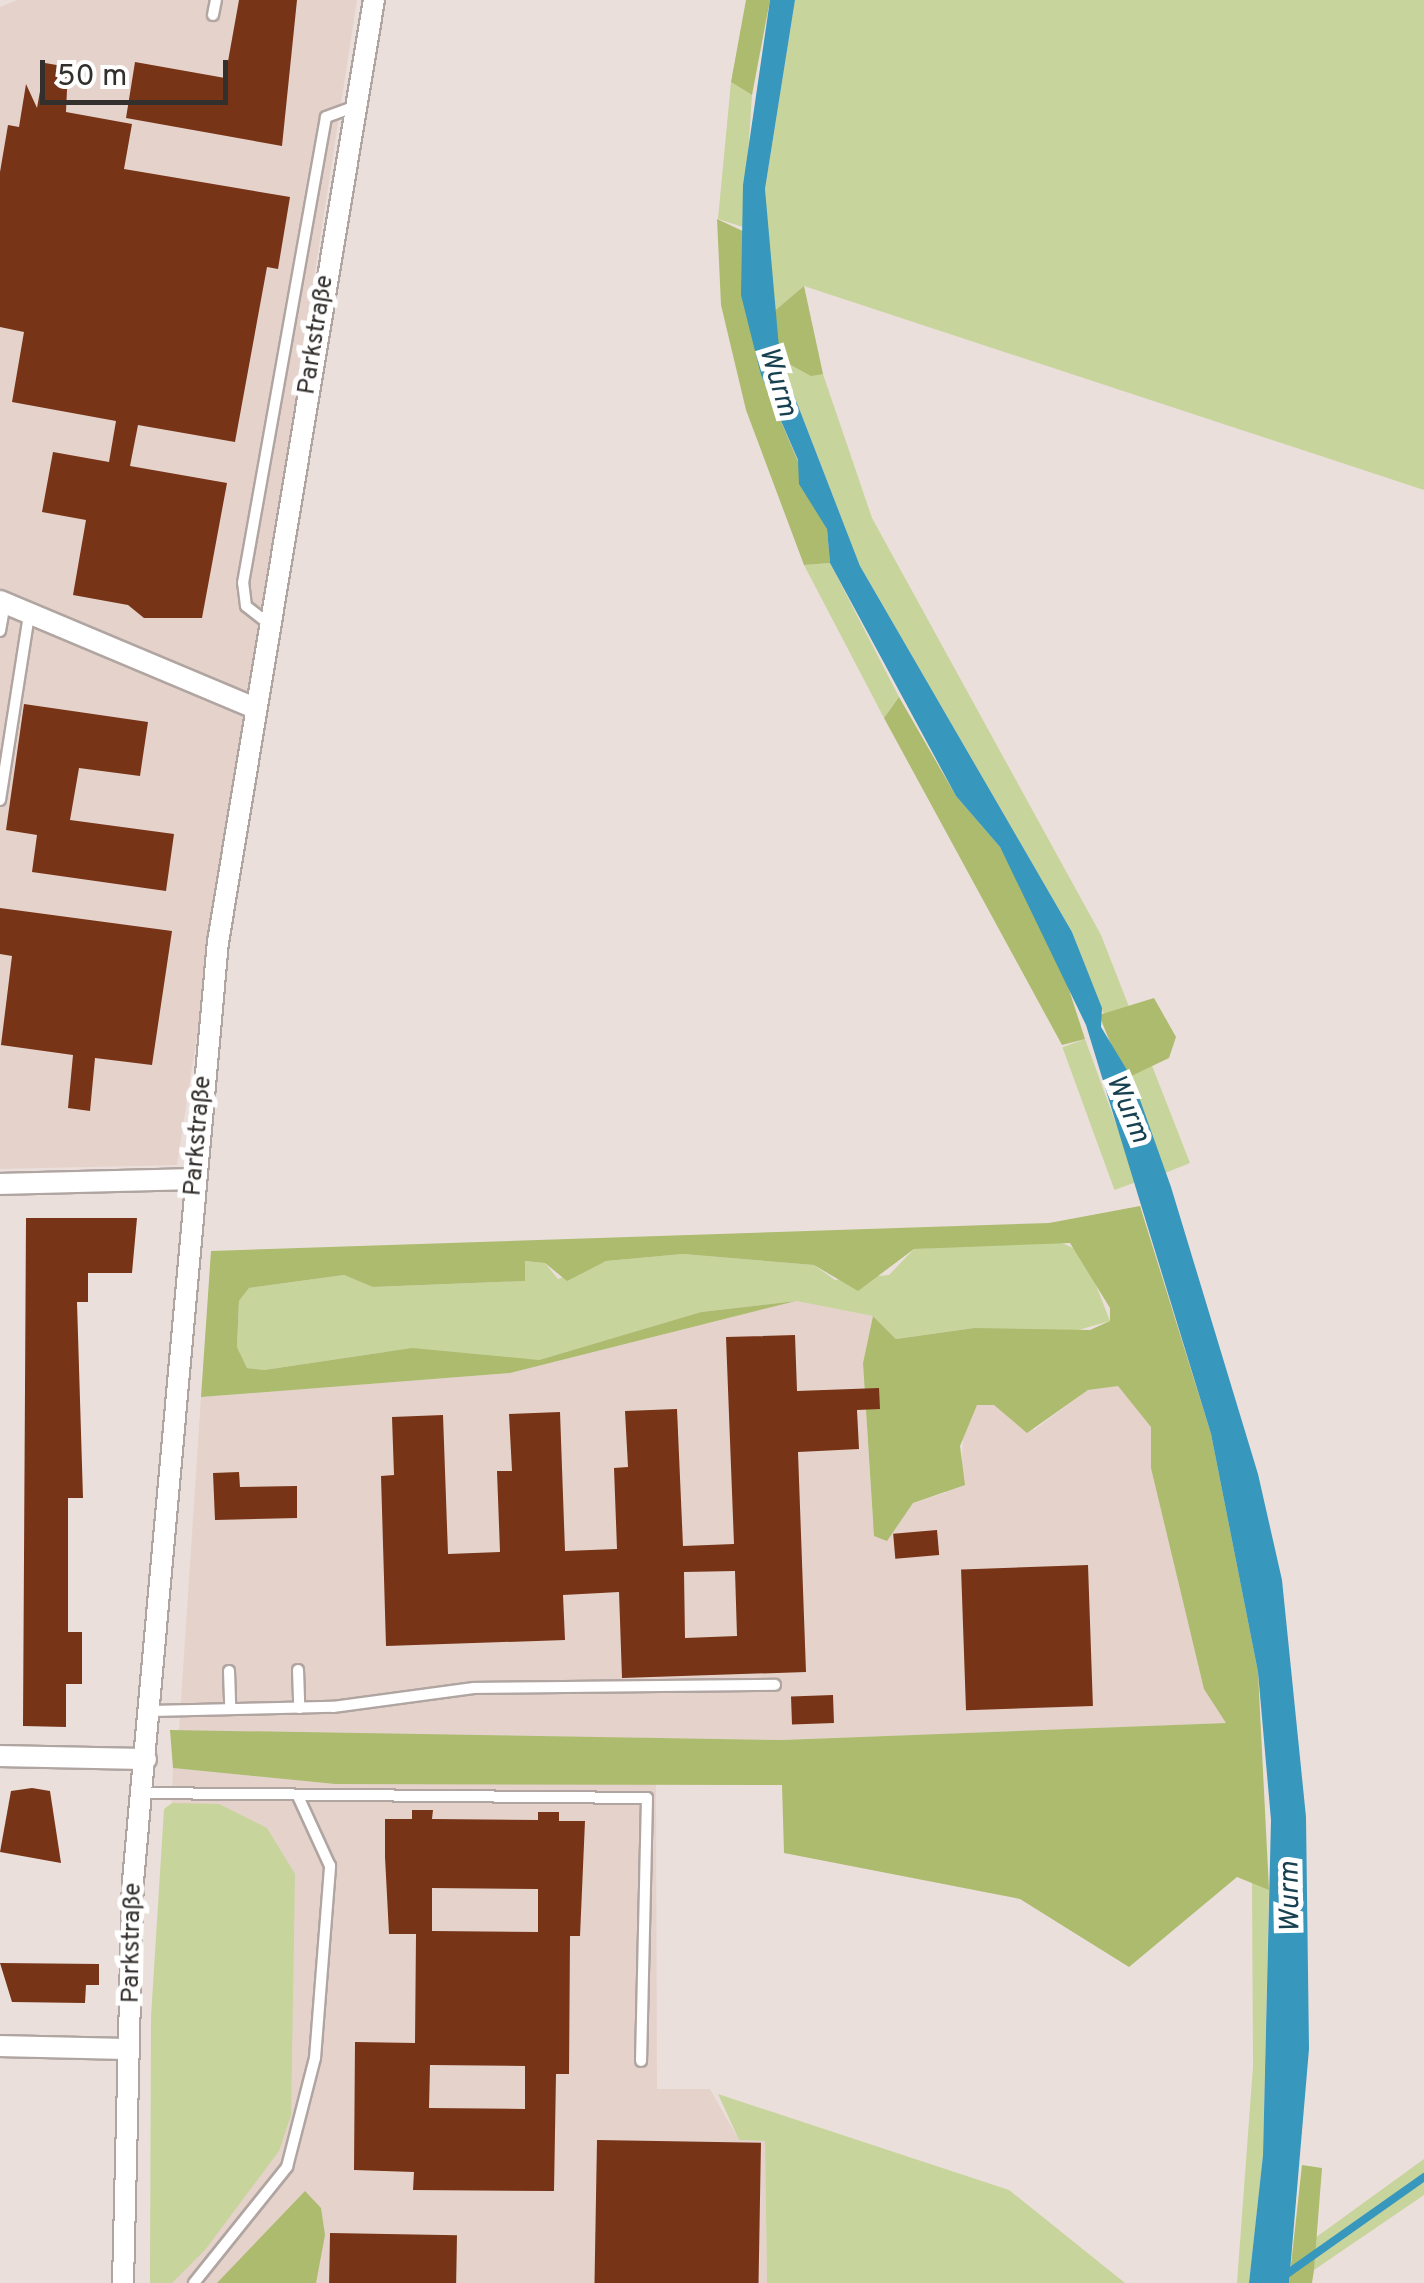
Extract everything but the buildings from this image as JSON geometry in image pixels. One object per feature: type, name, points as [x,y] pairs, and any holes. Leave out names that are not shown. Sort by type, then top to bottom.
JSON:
[{"type":"street","name":"Parkstraße","points":[[124,2283],[127,2048],[142,1793],[218,942],[374,0]]},
{"type":"street","points":[[3,603],[254,708]]},
{"type":"street","points":[[0,1184],[195,1179]]},
{"type":"street","points":[[0,1756],[146,1759]]},
{"type":"street","points":[[0,2046],[127,2048]]},
{"type":"lane","points":[[213,16],[216,0]]},
{"type":"lane","points":[[269,624],[246,606],[243,583],[326,117],[354,107]]},
{"type":"lane","points":[[0,631],[3,603]]},
{"type":"lane","points":[[0,800],[30,615]]},
{"type":"lane","points":[[298,1670],[299,1708]]},
{"type":"lane","points":[[230,1671],[230,1709]]},
{"type":"lane","points":[[151,1711],[299,1708],[474,1688],[774,1684]]},
{"type":"lane","points":[[142,1793],[648,1798],[641,2061]]},
{"type":"lane","points":[[194,2283],[287,2167],[315,2058],[330,1866],[298,1796]]},
{"type":"shaded area","points":[[17,0],[357,0],[177,1165],[0,1169],[0,7]]},
{"type":"shaded area","points":[[796,1301],[873,1316],[863,1363],[873,1524],[892,1531],[913,1503],[945,1493],[961,1471],[964,1423],[977,1405],[994,1405],[1034,1430],[1088,1390],[1117,1386],[1151,1361],[1227,1723],[782,1740],[179,1731],[201,1397],[510,1373]]},
{"type":"shaded area","points":[[173,1768],[335,1784],[656,1779],[657,2089],[710,2089],[739,2140],[765,2141],[767,2283],[153,2283]]},
{"type":"green space","points":[[746,0],[770,0],[752,95],[731,82]]},
{"type":"green space","points":[[795,0],[1424,0],[1424,490],[804,286],[772,313],[765,189]]},
{"type":"green space","points":[[731,82],[752,95],[743,227],[718,219]]},
{"type":"green space","points":[[717,219],[747,233],[761,375],[827,529],[830,563],[804,565],[746,410],[721,305]]},
{"type":"green space","points":[[804,286],[823,374],[811,376],[780,359],[772,313]]},
{"type":"green space","points":[[780,359],[823,374],[872,518],[1101,935],[1190,1163],[1165,1173],[1072,932],[860,566]]},
{"type":"green space","points":[[830,563],[899,697],[884,718],[804,565]]},
{"type":"green space","points":[[899,697],[956,796],[1000,847],[1062,968],[1085,1039],[1062,1045],[884,718]]},
{"type":"green space","points":[[1154,998],[1176,1037],[1169,1058],[1125,1079],[1099,1015]]},
{"type":"green space","points":[[1085,1039],[1137,1182],[1114,1190],[1062,1047]]},
{"type":"green space","points":[[1140,1206],[1211,1434],[1258,1672],[1269,1890],[1237,1877],[1129,1967],[1020,1899],[784,1853],[782,1785],[335,1784],[173,1768],[170,1730],[782,1740],[1226,1723],[1204,1689],[1151,1468],[1151,1427],[1118,1386],[1088,1390],[1027,1433],[994,1405],[977,1405],[960,1446],[965,1485],[913,1503],[887,1541],[874,1536],[863,1363],[873,1316],[896,1339],[974,1328],[1090,1330],[1110,1321],[1110,1308],[1070,1243],[914,1249],[858,1291],[814,1265],[683,1254],[606,1261],[567,1281],[545,1263],[525,1261],[525,1281],[373,1287],[344,1275],[249,1288],[239,1301],[237,1347],[247,1368],[264,1370],[412,1348],[539,1360],[701,1312],[796,1301],[510,1373],[201,1397],[211,1251],[1049,1223]]},
{"type":"green space","points":[[1057,1241],[1083,1252],[1110,1321],[1061,1335],[974,1328],[896,1339],[873,1316],[796,1301],[701,1312],[539,1360],[385,1352],[264,1370],[247,1368],[237,1347],[239,1301],[249,1288],[344,1275],[374,1287],[524,1281],[524,1261],[545,1263],[558,1279],[606,1261],[683,1254],[814,1265],[835,1280],[889,1275],[914,1249]]},
{"type":"green space","points":[[172,1803],[219,1804],[267,1828],[295,1874],[291,2115],[279,2151],[205,2250],[172,2283],[150,2283],[151,2017],[164,1809]]},
{"type":"green space","points":[[1252,1880],[1269,1890],[1263,2155],[1249,2283],[1237,2283],[1253,2066]]},
{"type":"green space","points":[[718,2094],[1009,2190],[1125,2283],[767,2283],[765,2141],[739,2140]]},
{"type":"green space","points":[[1424,2159],[1424,2195],[1314,2270],[1315,2238]]},
{"type":"green space","points":[[1302,2165],[1322,2168],[1314,2270],[1312,2283],[1289,2283]]},
{"type":"green space","points":[[305,2191],[321,2208],[325,2235],[316,2283],[217,2283]]},
{"type":"water","name":"Wurm","points":[[770,0],[795,0],[765,189],[780,359],[860,566],[1072,932],[1102,1008],[1101,1027],[1133,1080],[1171,1187],[1258,1474],[1282,1580],[1306,1817],[1309,2049],[1289,2283],[1249,2283],[1263,2155],[1271,1820],[1258,1672],[1211,1434],[1086,1025],[1000,847],[956,796],[830,563],[827,529],[799,484],[798,460],[761,375],[741,295],[743,185]]},
{"type":"waterway","points":[[1274,2283],[1424,2177]]}]
